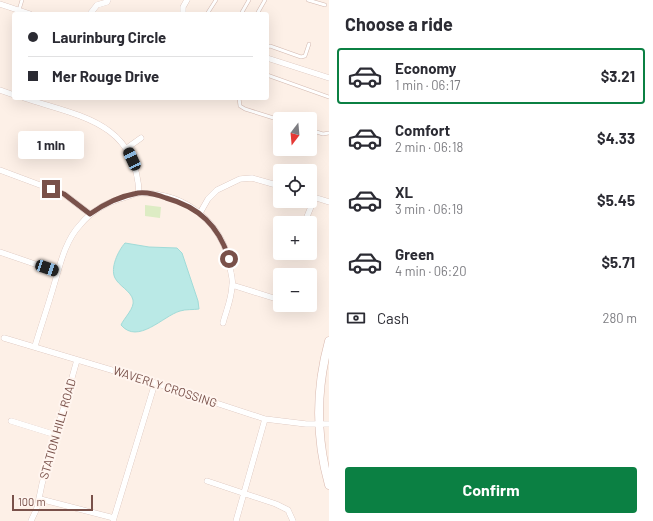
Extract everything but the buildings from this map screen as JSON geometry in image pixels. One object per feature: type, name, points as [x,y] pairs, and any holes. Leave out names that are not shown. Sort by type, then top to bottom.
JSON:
[{"type":"main road","points":[[329,341],[322,374],[319,400],[319,424],[324,469],[329,486]]},
{"type":"street","points":[[92,12],[97,5],[107,2],[108,0]]},
{"type":"street","points":[[183,12],[183,7],[187,0]]},
{"type":"street","points":[[0,4],[24,12]]},
{"type":"street","points":[[269,59],[329,78]]},
{"type":"street","points":[[0,90],[12,93]]},
{"type":"street","points":[[30,100],[101,125],[119,140],[127,148],[134,164],[139,193]]},
{"type":"street","points":[[127,148],[141,138]]},
{"type":"street","points":[[0,170],[64,194],[90,214]]},
{"type":"street","points":[[200,213],[208,199],[217,190],[240,179],[252,178],[273,184]]},
{"type":"street","points":[[35,346],[70,239],[90,214],[112,201],[139,193],[161,196],[178,201],[200,213],[215,228],[229,259],[232,285],[222,323]]},
{"type":"street","points":[[317,198],[329,202]]},
{"type":"street","points":[[0,252],[58,272]]},
{"type":"street","points":[[232,285],[273,298]]},
{"type":"street","name":"WAVERLY CROSSING","points":[[4,338],[155,383],[265,420],[306,424],[329,424]]},
{"type":"street","name":"STATION HILL ROAD","points":[[31,521],[40,499],[42,484],[77,360]]},
{"type":"street","points":[[40,499],[114,519],[155,383]]},
{"type":"street","points":[[236,521],[265,420]]},
{"type":"street","points":[[11,421],[56,435]]},
{"type":"street","points":[[207,481],[276,504],[288,510],[293,521]]},
{"type":"lane","points":[[19,10],[22,0]]},
{"type":"lane","points":[[208,12],[216,0]]},
{"type":"lane","points":[[242,12],[249,0]]},
{"type":"lane","points":[[258,12],[265,0]]},
{"type":"lane","points":[[308,0],[325,5]]},
{"type":"lane","points":[[269,46],[301,57],[305,56],[309,44]]},
{"type":"lane","points":[[269,76],[329,97]]},
{"type":"lane","points":[[239,100],[240,106],[245,109],[273,118]]},
{"type":"lane","points":[[317,132],[323,134],[329,133]]},
{"type":"green space","points":[[145,205],[161,207],[160,218],[145,216]]},
{"type":"water","points":[[125,243],[149,247],[177,248],[182,253],[198,301],[199,309],[180,311],[143,331],[135,332],[128,330],[121,325],[131,310],[133,303],[130,294],[115,278],[113,269],[120,250]]},
{"type":"route","points":[[51,189],[64,194],[90,214],[112,201],[139,193],[161,196],[178,201],[200,213],[215,228],[229,259]]}]
